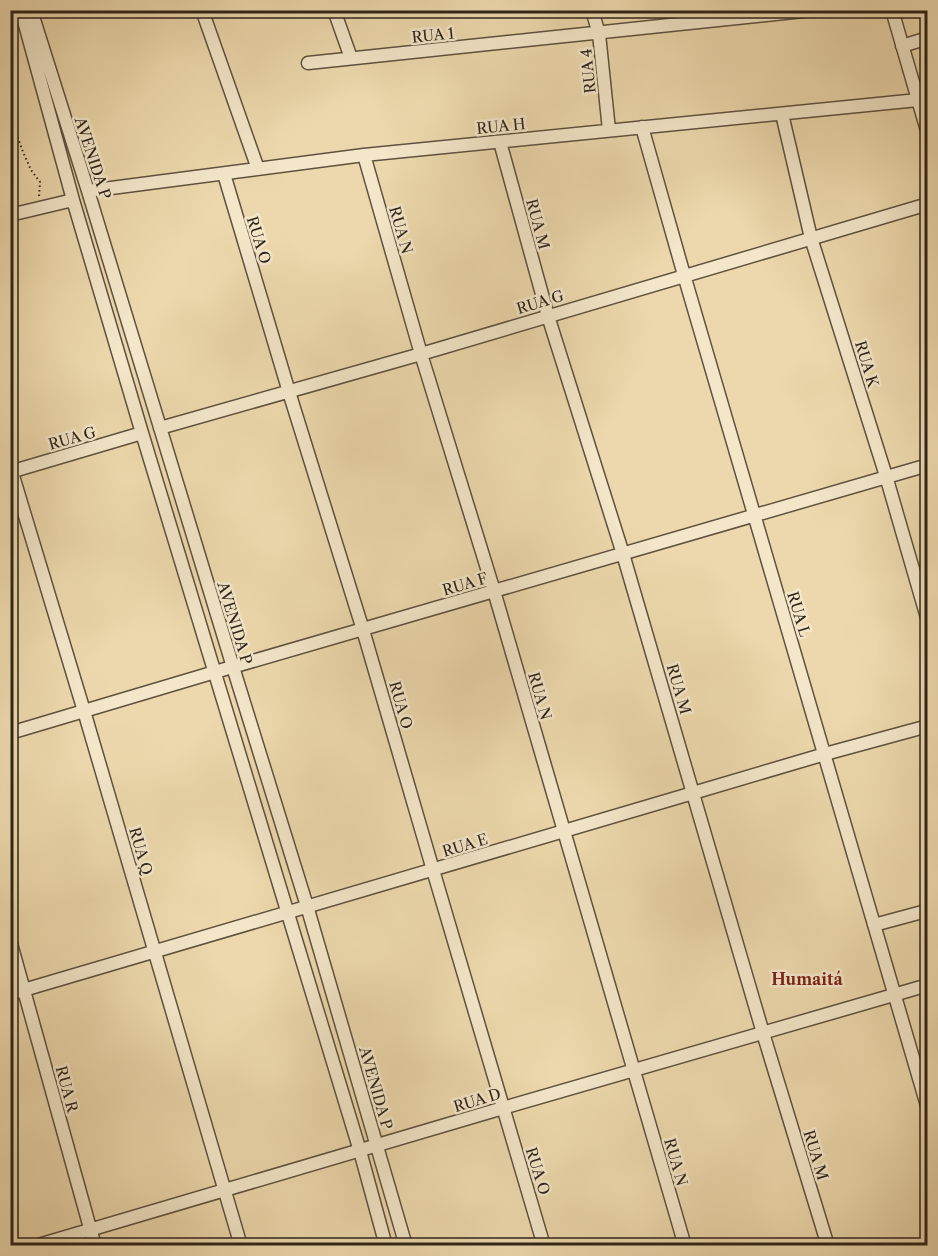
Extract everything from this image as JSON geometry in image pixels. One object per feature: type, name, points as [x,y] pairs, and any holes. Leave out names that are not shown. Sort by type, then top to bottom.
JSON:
[{"type":"street","name":"AVENIDA P","points":[[21,10],[73,200],[141,433],[360,1151],[386,1245]]},
{"type":"street","name":"AVENIDA P","points":[[31,10],[307,906],[406,1245]]},
{"type":"street","points":[[202,10],[258,170]]},
{"type":"street","points":[[334,10],[351,58]]},
{"type":"street","name":"RUA 4","points":[[592,10],[599,33],[609,130]]},
{"type":"street","name":"RUA 1","points":[[308,63],[599,33],[697,16],[813,10]]},
{"type":"street","points":[[892,10],[927,134]]},
{"type":"street","points":[[902,46],[927,38]]},
{"type":"street","name":"RUA H","points":[[88,191],[364,155],[918,100]]},
{"type":"street","name":"RUA K","points":[[782,114],[811,238],[886,476],[927,621]]},
{"type":"street","name":"RUA L","points":[[642,127],[927,1109]]},
{"type":"street","name":"RUA M","points":[[500,142],[548,316],[623,554],[763,1033],[828,1245]]},
{"type":"street","name":"RUA N","points":[[364,155],[685,1245]]},
{"type":"street","name":"RUA O","points":[[224,174],[363,630],[544,1245]]},
{"type":"street","points":[[10,215],[73,200]]},
{"type":"street","name":"RUA G","points":[[160,428],[421,354],[927,204]]},
{"type":"street","name":"RUA G","points":[[11,470],[141,433]]},
{"type":"street","name":"RUA F","points":[[10,732],[927,465]]},
{"type":"street","name":"RUA Q","points":[[11,470],[241,1245]]},
{"type":"street","name":"RUA E","points":[[10,994],[287,911],[927,726]]},
{"type":"street","points":[[874,925],[926,911]]},
{"type":"street","name":"RUA R","points":[[10,940],[95,1245]]},
{"type":"street","name":"RUA D","points":[[35,1245],[927,985]]},
{"type":"street","points":[[923,1245],[927,1244]]},
{"type":"path","points":[[10,116],[31,170],[40,182],[38,209]]},
{"type":"district","name":"Humaitá","points":[[807,979]]}]
